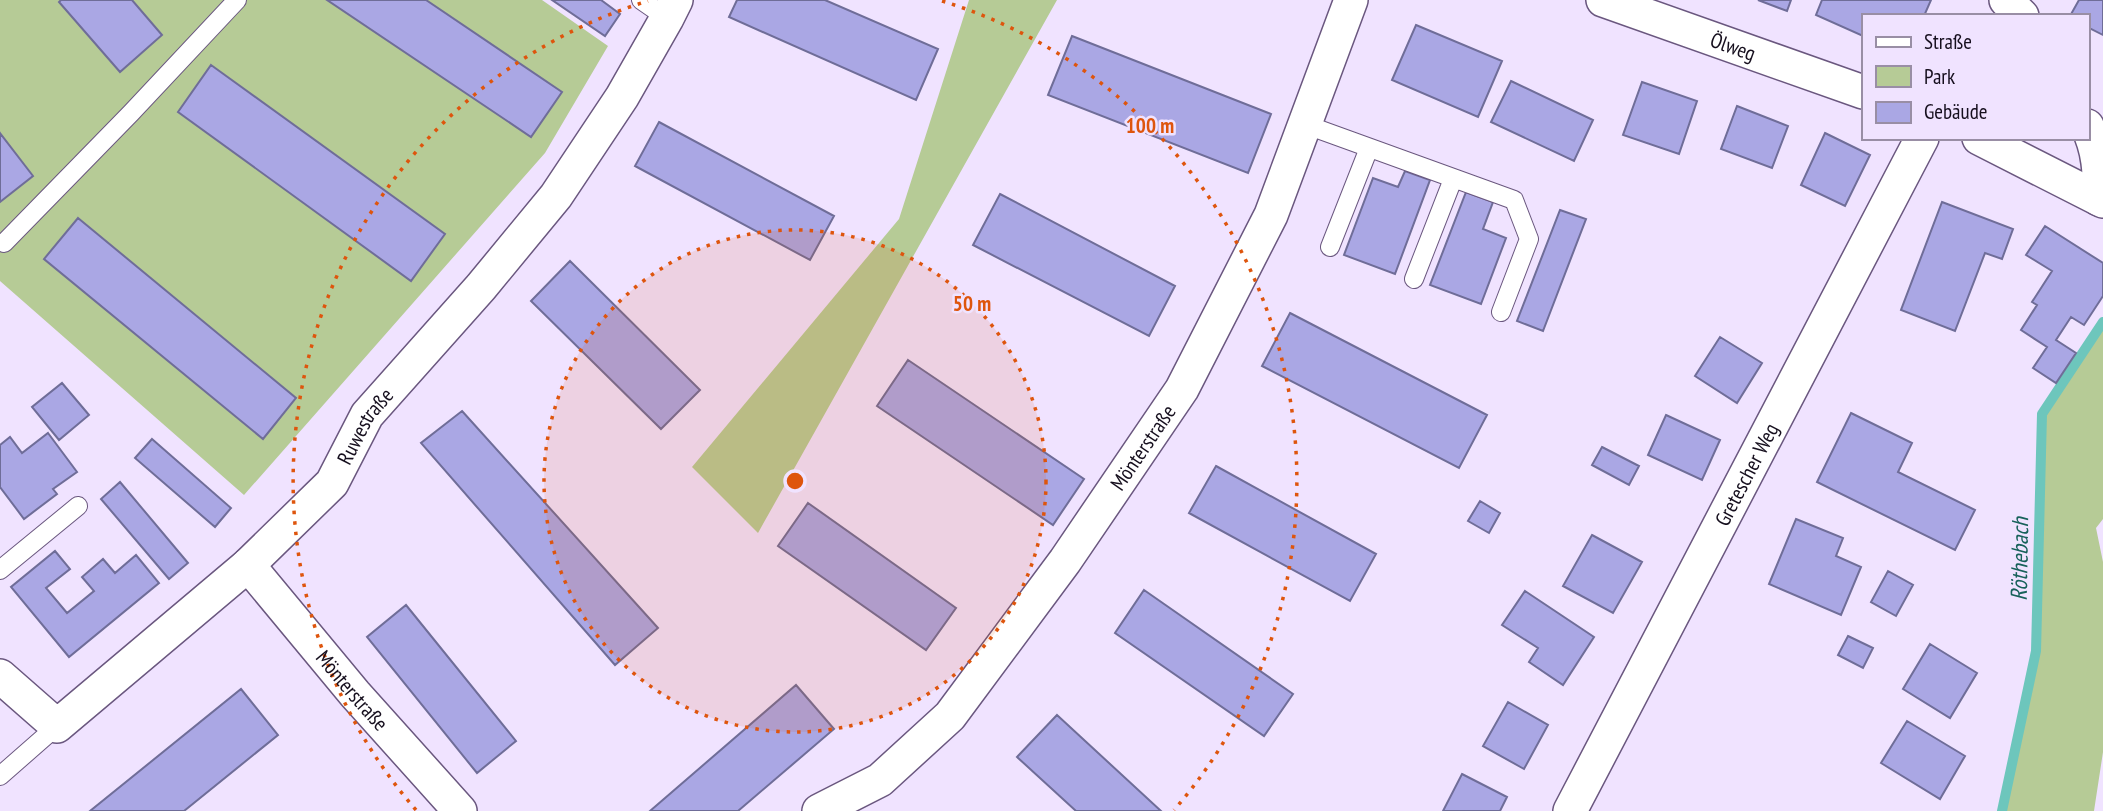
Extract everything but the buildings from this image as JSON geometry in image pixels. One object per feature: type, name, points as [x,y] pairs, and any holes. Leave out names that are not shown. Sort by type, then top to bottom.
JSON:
[{"type":"street","name":"Mönterstraße","points":[[819,811],[880,780],[950,716],[1065,561],[1182,388],[1271,215],[1351,0]]},
{"type":"street","name":"Ölweg","points":[[1603,0],[1862,92]]},
{"type":"street","points":[[2006,0],[2020,14]]},
{"type":"street","name":"Ruwestraße","points":[[58,726],[248,565],[332,483],[367,415],[481,287],[556,196],[622,97],[661,6]]},
{"type":"street","points":[[1983,140],[2101,200],[2096,150],[2089,131]]},
{"type":"street","name":"Gretescher Weg","points":[[1570,811],[1921,140]]},
{"type":"street","name":"Mönterstraße","points":[[248,565],[355,694],[460,811]]},
{"type":"street","points":[[0,676],[58,726]]},
{"type":"lane","points":[[4,243],[237,0]]},
{"type":"lane","points":[[1304,124],[1514,200],[1529,239],[1502,312]]},
{"type":"lane","points":[[1330,247],[1368,148]]},
{"type":"lane","points":[[1414,279],[1454,179]]},
{"type":"lane","points":[[0,570],[78,506]]},
{"type":"lane","points":[[0,776],[58,726]]},
{"type":"green space","points":[[0,0],[542,0],[608,46],[545,153],[244,495],[0,281]]},
{"type":"green space","points":[[969,0],[1057,0],[758,533],[692,467],[899,219]]},
{"type":"green space","points":[[2103,322],[2103,519],[2096,528],[2103,562],[2103,752],[2094,811],[2002,811],[2036,651],[2042,414]]},
{"type":"waterway","name":"Röthebach","points":[[2002,811],[2036,651],[2042,414],[2103,322]]}]
